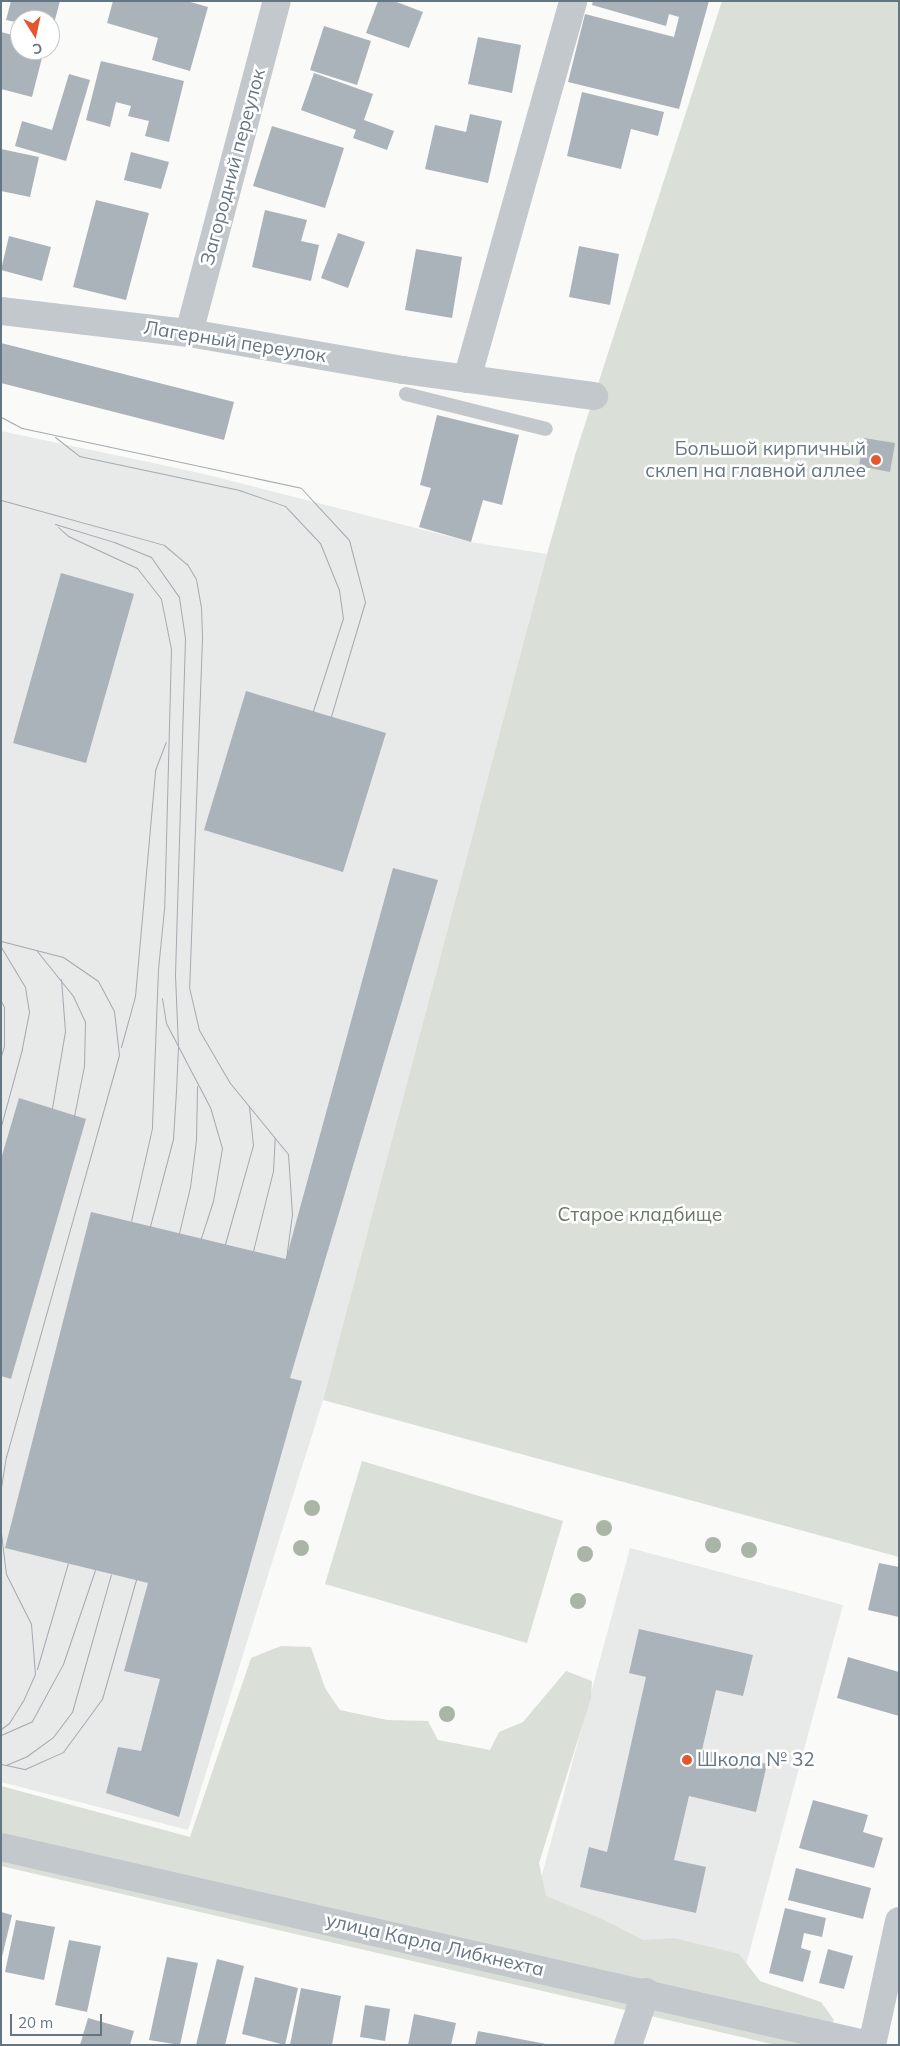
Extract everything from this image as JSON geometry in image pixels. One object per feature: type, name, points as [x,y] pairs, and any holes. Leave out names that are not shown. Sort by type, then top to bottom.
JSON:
[{"type":"street","name":"Загородний переулок","points":[[189,333],[277,1]]},
{"type":"street","points":[[467,379],[572,1]]},
{"type":"street","name":"Лагерный переулок","points":[[1,311],[189,333],[467,379],[594,396]]},
{"type":"street","name":"улица Карла Либкнехта","points":[[1,1847],[646,1992],[871,2045]]},
{"type":"street","points":[[871,2045],[899,1921]]},
{"type":"street","points":[[628,2045],[646,1992]]},
{"type":"lane","points":[[406,394],[546,429]]},
{"type":"shaded area","points":[[1,431],[200,473],[471,542],[547,554],[323,1400],[188,1830],[1,1782]]},
{"type":"shaded area","name":"Школа № 32","points":[[630,1548],[843,1605],[744,1972],[531,1916]]},
{"type":"green space","name":"Старое кладбище","points":[[722,1],[899,1],[899,1557],[323,1400],[547,554],[576,452]]},
{"type":"green space","points":[[362,1461],[563,1521],[527,1643],[325,1584]]},
{"type":"green space","points":[[281,1646],[311,1647],[325,1688],[340,1710],[387,1720],[428,1721],[438,1740],[490,1750],[499,1732],[523,1722],[566,1671],[592,1681],[591,1698],[539,1863],[546,1896],[604,1920],[643,1940],[674,1938],[739,1954],[760,1981],[821,2002],[834,2020],[818,2045],[776,2045],[1,1866],[1,1786],[190,1837],[251,1658]]},
{"type":"building","points":[[11,1],[60,1],[58,10],[10,10],[10,21],[6,20]]},
{"type":"building","points":[[113,1],[187,1],[208,7],[190,71],[152,60],[158,38],[107,23]]},
{"type":"building","points":[[378,1],[394,1],[423,12],[409,48],[366,33]]},
{"type":"building","points":[[593,1],[709,1],[679,109],[568,82],[585,14],[674,37],[679,17],[669,14],[666,26],[592,5]]},
{"type":"building","points":[[324,26],[371,41],[357,85],[310,70]]},
{"type":"building","points":[[1,32],[10,34],[10,60],[41,60],[32,97],[1,89]]},
{"type":"building","points":[[478,37],[521,45],[512,93],[468,84]]},
{"type":"building","points":[[101,61],[184,81],[169,142],[145,136],[149,121],[128,116],[131,106],[116,102],[110,127],[86,120]]},
{"type":"building","points":[[314,73],[373,94],[364,120],[394,131],[387,150],[353,138],[356,130],[301,110]]},
{"type":"building","points":[[69,74],[90,80],[66,161],[15,146],[22,121],[52,130]]},
{"type":"building","points":[[582,92],[664,112],[658,136],[631,129],[621,169],[567,156]]},
{"type":"building","points":[[470,114],[502,121],[488,183],[425,169],[435,125],[466,132]]},
{"type":"building","points":[[272,126],[344,148],[325,208],[253,186]]},
{"type":"building","points":[[1,149],[39,157],[30,197],[1,191]]},
{"type":"building","points":[[131,152],[169,162],[161,189],[124,180]]},
{"type":"building","points":[[96,200],[149,213],[126,300],[73,287]]},
{"type":"building","points":[[265,210],[307,220],[301,241],[319,245],[311,281],[252,267]]},
{"type":"building","points":[[338,233],[365,242],[348,288],[321,278]]},
{"type":"building","points":[[9,236],[51,247],[42,281],[1,270]]},
{"type":"building","points":[[579,246],[619,254],[610,305],[569,297]]},
{"type":"building","points":[[416,249],[462,257],[452,318],[405,310]]},
{"type":"building","points":[[1,343],[234,402],[224,440],[1,383]]},
{"type":"building","points":[[437,415],[519,435],[502,505],[483,500],[471,542],[419,527],[431,488],[420,485]]},
{"type":"building","name":"Большой кирпичный склеп на главной аллее","points":[[864,438],[895,443],[890,472],[859,466]]},
{"type":"building","points":[[61,573],[134,594],[86,763],[13,743]]},
{"type":"building","points":[[246,691],[386,733],[343,872],[204,830]]},
{"type":"building","points":[[393,868],[438,880],[290,1378],[302,1381],[179,1817],[106,1793],[118,1747],[141,1751],[160,1679],[124,1671],[148,1583],[5,1548],[91,1212],[286,1259]]},
{"type":"building","points":[[19,1098],[86,1119],[11,1379],[1,1376],[1,1159]]},
{"type":"building","points":[[879,1563],[899,1567],[899,1617],[868,1610]]},
{"type":"building","points":[[639,1629],[753,1655],[743,1696],[716,1690],[702,1750],[767,1764],[756,1812],[689,1796],[674,1860],[706,1867],[696,1913],[580,1887],[589,1847],[607,1852],[646,1677],[629,1673]]},
{"type":"building","points":[[848,1657],[899,1672],[899,1716],[837,1698]]},
{"type":"building","points":[[813,1800],[868,1815],[863,1832],[883,1838],[874,1868],[799,1848]]},
{"type":"building","points":[[796,1868],[871,1888],[863,1919],[788,1900]]},
{"type":"building","points":[[785,1908],[826,1918],[822,1937],[804,1933],[801,1948],[811,1951],[803,1982],[769,1973]]},
{"type":"building","points":[[1,1912],[12,1915],[2,1957],[1,1957]]},
{"type":"building","points":[[16,1920],[55,1927],[44,1980],[5,1972]]},
{"type":"building","points":[[69,1940],[101,1946],[87,2012],[55,2005]]},
{"type":"building","points":[[828,1949],[853,1956],[844,1989],[819,1983]]},
{"type":"building","points":[[167,1957],[198,1963],[180,2045],[149,2040]]},
{"type":"building","points":[[217,1959],[244,1966],[225,2045],[196,2045]]},
{"type":"building","points":[[255,1977],[298,1988],[285,2045],[242,2034]]},
{"type":"building","points":[[301,1988],[341,1996],[332,2045],[290,2045]]},
{"type":"building","points":[[365,2005],[390,2009],[385,2041],[360,2037]]},
{"type":"building","points":[[414,2014],[456,2023],[451,2045],[408,2045]]},
{"type":"building","points":[[88,2018],[134,2031],[130,2045],[80,2045]]},
{"type":"building","points":[[478,2031],[546,2044],[546,2045],[475,2045]]},
{"type":"tram line","points":[[1,417],[22,428],[301,488],[349,540],[365,602],[331,716]]},
{"type":"tram line","points":[[55,437],[79,456],[239,490],[285,506],[320,543],[339,590],[343,618],[313,711]]},
{"type":"tram line","points":[[1,500],[164,545],[187,564],[196,579],[201,607],[202,638],[189,987],[199,1030],[230,1083],[288,1154],[292,1214],[286,1259]]},
{"type":"tram line","points":[[55,524],[114,542],[151,557],[179,597],[185,638],[175,975],[178,1046],[176,1091],[173,1139],[150,1226]]},
{"type":"tram line","points":[[58,527],[68,536],[137,568],[161,599],[171,649],[164,909],[158,969],[152,1128],[131,1221]]},
{"type":"tram line","points":[[121,1047],[135,996],[155,770],[166,742]]},
{"type":"tram line","points":[[1,941],[63,957],[98,981],[114,1011],[119,1055],[6,1456],[1,1487]]},
{"type":"tram line","points":[[1,947],[25,987],[29,1012],[22,1049],[1,1126]]},
{"type":"tram line","points":[[37,951],[73,996],[85,1022],[84,1066],[74,1116]]},
{"type":"tram line","points":[[52,1108],[65,1031],[61,979]]},
{"type":"tram line","points":[[162,998],[166,1023],[210,1107],[222,1148],[213,1201],[201,1238]]},
{"type":"tram line","points":[[1,1001],[4,1007],[4,1046],[1,1056]]},
{"type":"tram line","points":[[179,1233],[190,1187],[196,1140],[197,1086]]},
{"type":"tram line","points":[[225,1244],[253,1145],[249,1106]]},
{"type":"tram line","points":[[253,1251],[273,1171],[275,1138]]},
{"type":"tram line","points":[[1,1533],[6,1574],[31,1624],[35,1674],[24,1699],[9,1723],[1,1729]]},
{"type":"tram line","points":[[37,1669],[68,1563]]},
{"type":"tram line","points":[[1,1735],[32,1721],[63,1664],[95,1570]]},
{"type":"tram line","points":[[6,1765],[27,1756],[53,1737],[72,1712],[111,1574]]},
{"type":"tram line","points":[[1,1764],[25,1769],[63,1752],[102,1699],[136,1580]]},
{"type":"place","name":"Большой кирпичный склеп на главной аллее","points":[[876,460]]},
{"type":"place","name":"Школа № 32","points":[[687,1760]]}]
